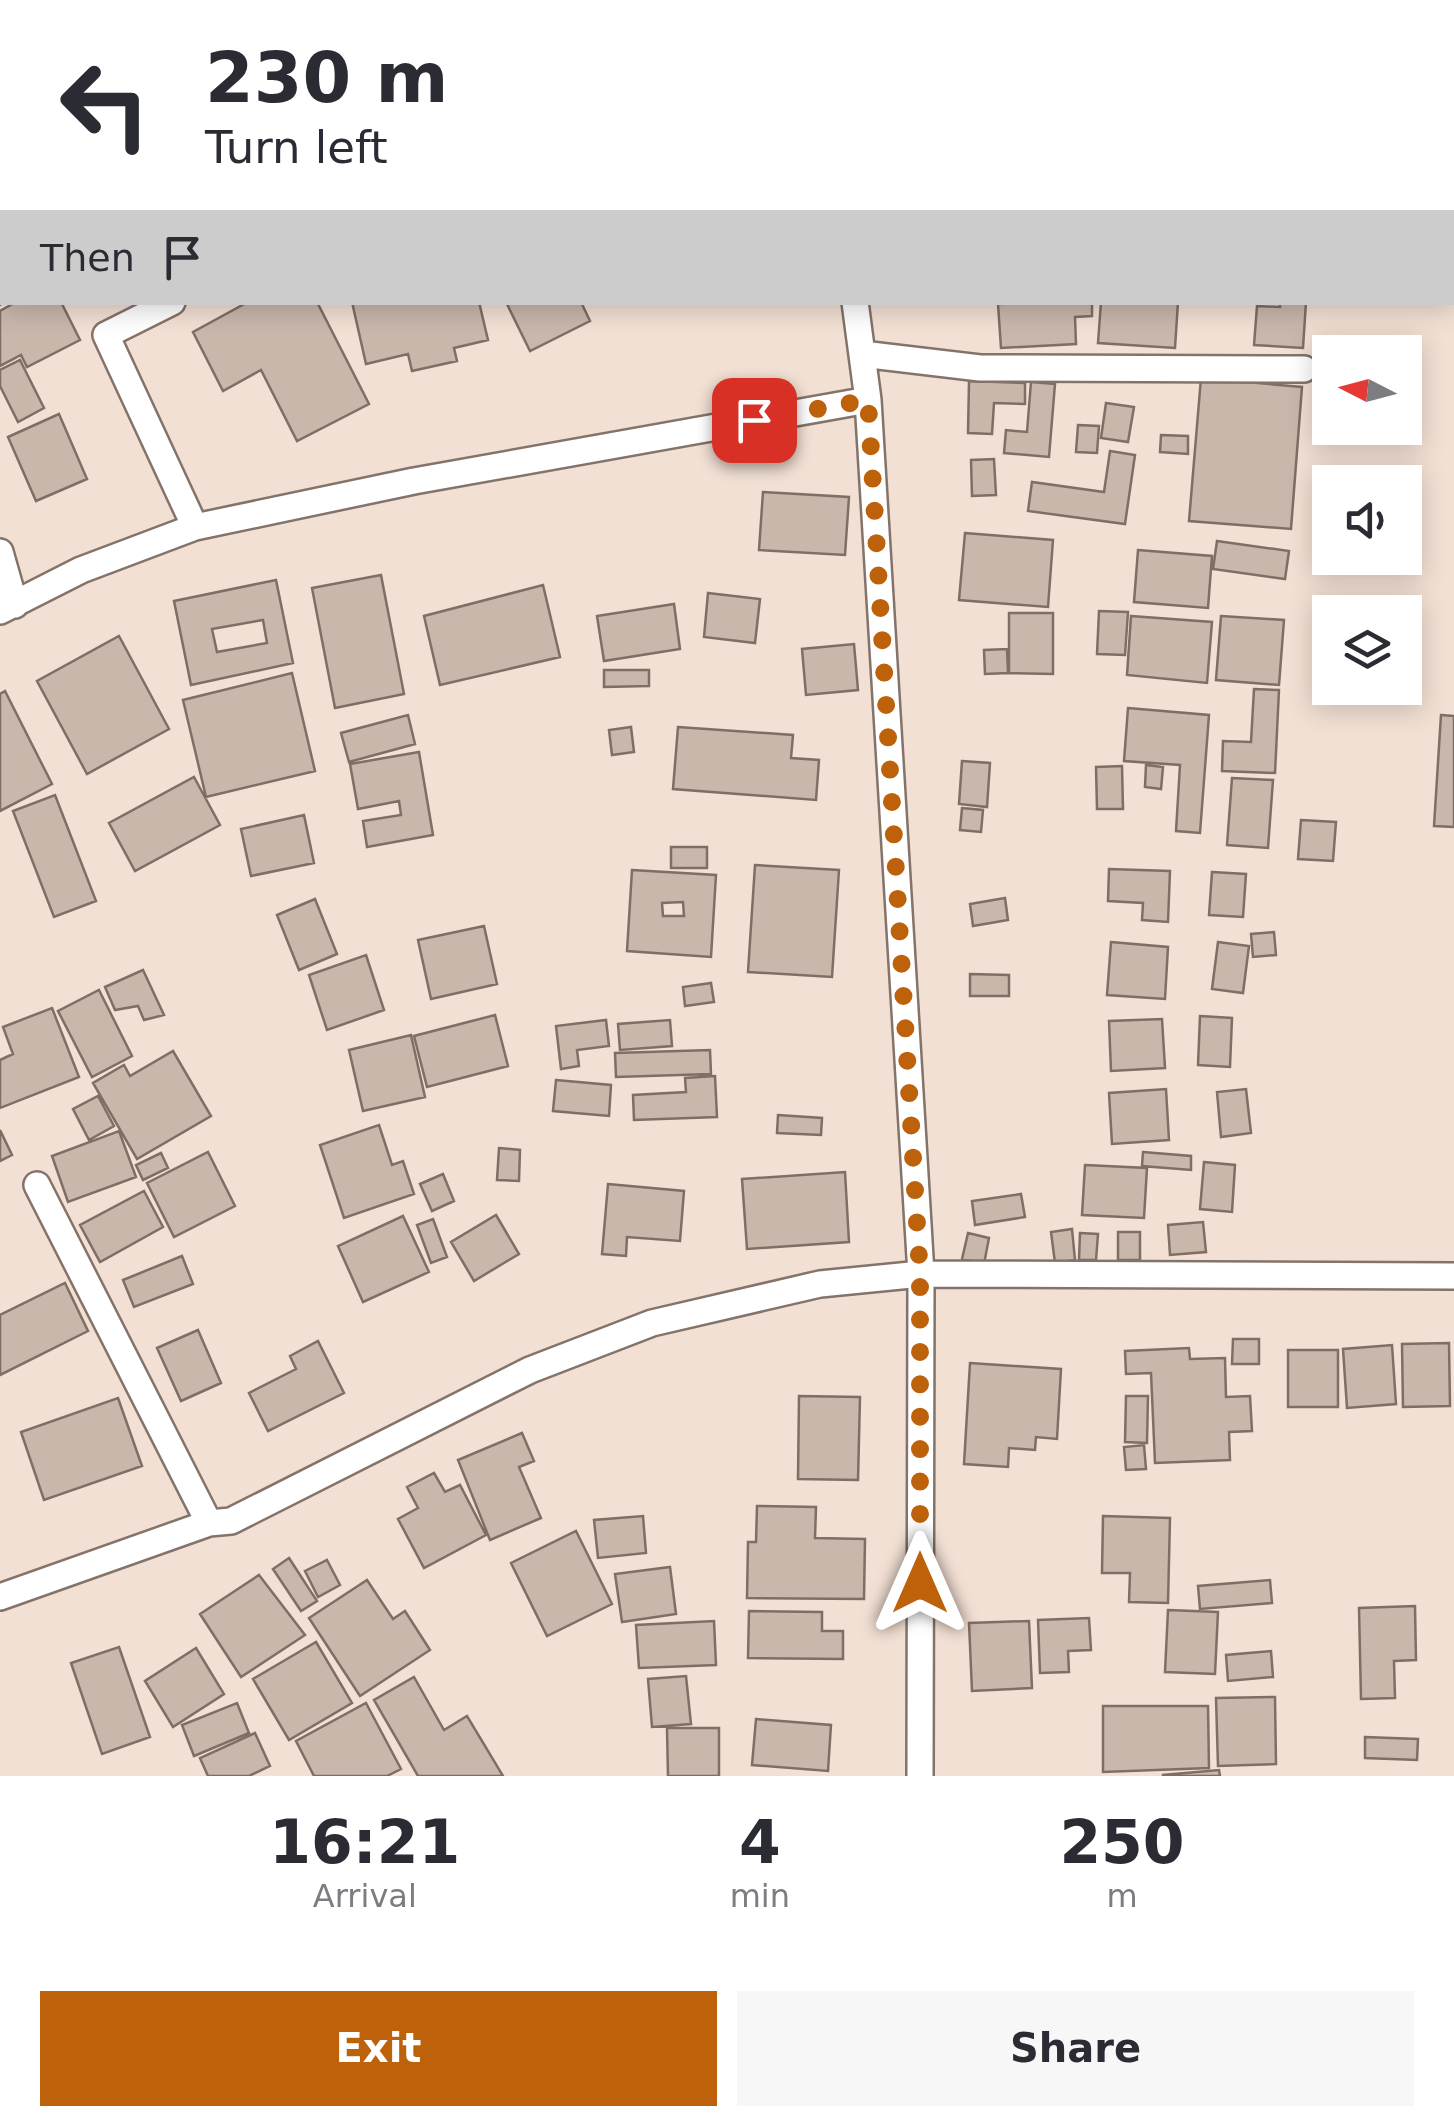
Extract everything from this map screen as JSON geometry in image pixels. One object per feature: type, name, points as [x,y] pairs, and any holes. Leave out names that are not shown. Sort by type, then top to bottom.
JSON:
[{"type":"street","points":[[166,305],[106,335],[195,527]]},
{"type":"street","points":[[855,305],[868,400],[920,1274],[920,1776]]},
{"type":"street","points":[[862,354],[980,368],[1304,369]]},
{"type":"street","points":[[0,552],[7,608],[81,570],[195,527],[414,481],[868,400]]},
{"type":"street","points":[[37,1185],[210,1524]]},
{"type":"street","points":[[0,1597],[210,1524],[230,1521],[530,1370],[652,1323],[820,1284],[920,1274],[1454,1276]]},
{"type":"building","points":[[11,305],[62,305],[80,340],[27,367],[21,355],[0,366],[0,311]]},
{"type":"building","points":[[242,305],[319,305],[369,404],[297,441],[261,370],[223,391],[193,332]]},
{"type":"building","points":[[353,305],[480,305],[488,340],[454,348],[457,361],[412,371],[408,354],[366,364]]},
{"type":"building","points":[[507,305],[582,305],[590,321],[530,351]]},
{"type":"building","points":[[998,305],[1092,305],[1092,316],[1075,317],[1076,344],[1001,348]]},
{"type":"building","points":[[1101,305],[1178,305],[1175,348],[1098,343]]},
{"type":"building","points":[[1306,305],[1303,348],[1254,345],[1257,306]]},
{"type":"building","points":[[20,360],[44,408],[18,422],[0,386],[0,370]]},
{"type":"building","points":[[1201,378],[1302,387],[1291,529],[1189,521]]},
{"type":"building","points":[[969,381],[1025,383],[1025,404],[994,403],[992,434],[968,433]]},
{"type":"building","points":[[1031,382],[1055,384],[1049,457],[1004,453],[1006,430],[1027,432]]},
{"type":"building","points":[[1106,403],[1134,407],[1128,442],[1101,438]]},
{"type":"building","points":[[59,414],[87,479],[36,501],[8,437]]},
{"type":"building","points":[[1078,425],[1099,426],[1097,453],[1076,452]]},
{"type":"building","points":[[1161,435],[1188,436],[1188,454],[1160,452]]},
{"type":"building","points":[[1110,451],[1135,455],[1125,524],[1028,511],[1032,482],[1104,492]]},
{"type":"building","points":[[994,459],[996,495],[972,496],[971,460]]},
{"type":"building","points":[[763,492],[849,497],[845,555],[759,550]]},
{"type":"building","points":[[965,533],[1053,540],[1048,607],[959,600]]},
{"type":"building","points":[[1217,541],[1289,551],[1285,579],[1213,569]]},
{"type":"building","points":[[1138,550],[1212,556],[1208,608],[1134,602]]},
{"type":"building","points":[[381,575],[404,694],[335,708],[312,588]]},
{"type":"building","points":[[276,580],[293,663],[191,685],[174,601]],"holes":[[[263,620],[267,643],[217,652],[212,629]]]},
{"type":"building","points":[[543,585],[560,657],[440,685],[424,616]]},
{"type":"building","points":[[708,593],[760,599],[755,643],[704,637]]},
{"type":"building","points":[[674,604],[680,649],[604,661],[597,616]]},
{"type":"building","points":[[1099,611],[1128,612],[1125,655],[1097,654]]},
{"type":"building","points":[[1009,613],[1053,613],[1053,674],[1009,673]]},
{"type":"building","points":[[1131,616],[1212,622],[1207,683],[1127,675]]},
{"type":"building","points":[[1221,616],[1284,620],[1279,685],[1216,680]]},
{"type":"building","points":[[119,636],[169,729],[87,774],[37,681]]},
{"type":"building","points":[[854,644],[858,690],[806,695],[802,649]]},
{"type":"building","points":[[1007,649],[1008,673],[985,674],[984,650]]},
{"type":"building","points":[[604,670],[649,670],[649,686],[604,687]]},
{"type":"building","points":[[292,673],[315,771],[206,797],[183,700]]},
{"type":"building","points":[[1254,689],[1279,690],[1275,773],[1222,771],[1223,741],[1251,742]]},
{"type":"building","points":[[5,691],[52,784],[0,811],[0,694]]},
{"type":"building","points":[[1128,708],[1209,715],[1200,833],[1176,831],[1180,765],[1124,761]]},
{"type":"building","points":[[408,715],[415,744],[349,762],[341,733]]},
{"type":"building","points":[[1441,715],[1454,716],[1454,827],[1434,826]]},
{"type":"building","points":[[631,727],[634,752],[612,755],[609,730]]},
{"type":"building","points":[[678,727],[793,735],[791,758],[819,760],[816,800],[673,789]]},
{"type":"building","points":[[419,752],[433,835],[367,847],[363,821],[401,815],[399,801],[358,809],[350,764]]},
{"type":"building","points":[[962,761],[990,763],[987,807],[959,804]]},
{"type":"building","points":[[1146,765],[1163,767],[1161,789],[1145,787]]},
{"type":"building","points":[[1122,766],[1123,809],[1097,809],[1096,767]]},
{"type":"building","points":[[194,777],[220,825],[135,871],[109,823]]},
{"type":"building","points":[[1232,778],[1273,780],[1268,848],[1227,845]]},
{"type":"building","points":[[55,795],[96,901],[54,917],[13,811]]},
{"type":"building","points":[[962,808],[983,810],[981,832],[960,830]]},
{"type":"building","points":[[304,815],[314,863],[251,876],[241,829]]},
{"type":"building","points":[[1301,820],[1336,822],[1333,861],[1298,859]]},
{"type":"building","points":[[671,847],[707,847],[707,868],[671,868]]},
{"type":"building","points":[[755,865],[839,870],[832,977],[748,972]]},
{"type":"building","points":[[1109,869],[1170,871],[1168,922],[1142,920],[1143,903],[1108,901]]},
{"type":"building","points":[[632,870],[716,875],[711,957],[627,951]],"holes":[[[683,902],[684,916],[663,916],[662,903]]]},
{"type":"building","points":[[1212,872],[1246,874],[1243,917],[1209,915]]},
{"type":"building","points":[[1005,898],[1008,920],[973,926],[970,904]]},
{"type":"building","points":[[315,899],[337,954],[299,970],[277,915]]},
{"type":"building","points":[[484,926],[497,984],[431,999],[418,940]]},
{"type":"building","points":[[1274,932],[1276,955],[1253,957],[1251,934]]},
{"type":"building","points":[[1111,942],[1168,947],[1165,999],[1107,995]]},
{"type":"building","points":[[1218,942],[1249,946],[1243,993],[1212,989]]},
{"type":"building","points":[[366,955],[384,1010],[327,1030],[309,975]]},
{"type":"building","points":[[143,970],[164,1015],[144,1020],[138,1006],[115,1010],[105,987]]},
{"type":"building","points":[[970,974],[1009,975],[1009,996],[970,996]]},
{"type":"building","points":[[711,983],[714,1002],[685,1006],[683,987]]},
{"type":"building","points":[[99,990],[132,1056],[92,1077],[58,1011]]},
{"type":"building","points":[[52,1008],[79,1077],[0,1108],[0,1060],[13,1054],[3,1027]]},
{"type":"building","points":[[495,1015],[508,1066],[427,1087],[414,1036]]},
{"type":"building","points":[[1200,1016],[1232,1018],[1230,1067],[1198,1065]]},
{"type":"building","points":[[1162,1019],[1165,1068],[1111,1071],[1109,1021]]},
{"type":"building","points":[[606,1020],[609,1046],[577,1050],[579,1066],[561,1069],[556,1026]]},
{"type":"building","points":[[670,1020],[672,1046],[620,1050],[618,1024]]},
{"type":"building","points":[[411,1035],[425,1097],[363,1111],[349,1050]]},
{"type":"building","points":[[710,1050],[711,1074],[616,1077],[615,1053]]},
{"type":"building","points":[[173,1051],[211,1116],[137,1159],[93,1083],[124,1065],[130,1076]]},
{"type":"building","points":[[715,1076],[717,1117],[634,1120],[633,1095],[686,1092],[685,1078]]},
{"type":"building","points":[[556,1080],[611,1085],[609,1116],[553,1111]]},
{"type":"building","points":[[1166,1089],[1169,1140],[1112,1144],[1109,1093]]},
{"type":"building","points":[[1246,1089],[1251,1133],[1221,1137],[1217,1092]]},
{"type":"building","points":[[98,1096],[114,1126],[89,1140],[73,1109]]},
{"type":"building","points":[[778,1115],[822,1118],[821,1135],[777,1133]]},
{"type":"building","points":[[379,1125],[392,1165],[403,1161],[414,1194],[344,1218],[320,1145]]},
{"type":"building","points":[[0,1130],[12,1155],[0,1161]]},
{"type":"building","points":[[119,1131],[136,1177],[68,1202],[52,1156]]},
{"type":"building","points":[[499,1148],[520,1150],[519,1181],[497,1180]]},
{"type":"building","points":[[208,1152],[235,1206],[174,1237],[147,1183]]},
{"type":"building","points":[[1143,1152],[1191,1156],[1191,1170],[1142,1166]]},
{"type":"building","points":[[161,1153],[168,1168],[143,1180],[136,1165]]},
{"type":"building","points":[[1204,1162],[1235,1165],[1232,1212],[1200,1209]]},
{"type":"building","points":[[1085,1165],[1147,1168],[1144,1218],[1082,1215]]},
{"type":"building","points":[[845,1172],[849,1242],[747,1249],[742,1179]]},
{"type":"building","points":[[443,1174],[454,1201],[432,1211],[420,1184]]},
{"type":"building","points":[[608,1184],[684,1191],[680,1241],[627,1237],[626,1256],[602,1254]]},
{"type":"building","points":[[144,1191],[163,1227],[100,1262],[80,1225]]},
{"type":"building","points":[[1021,1194],[1025,1217],[975,1225],[972,1201]]},
{"type":"building","points":[[496,1215],[519,1254],[474,1281],[451,1242]]},
{"type":"building","points":[[403,1216],[429,1272],[363,1302],[338,1246]]},
{"type":"building","points":[[433,1219],[447,1257],[431,1263],[417,1225]]},
{"type":"building","points":[[1203,1222],[1206,1252],[1170,1255],[1168,1225]]},
{"type":"building","points":[[1072,1229],[1075,1260],[1055,1263],[1051,1232]]},
{"type":"building","points":[[1118,1232],[1140,1232],[1140,1260],[1118,1260]]},
{"type":"building","points":[[968,1233],[989,1238],[984,1264],[962,1259]]},
{"type":"building","points":[[1080,1233],[1098,1234],[1096,1260],[1079,1260]]},
{"type":"building","points":[[182,1256],[193,1284],[134,1307],[123,1280]]},
{"type":"building","points":[[65,1283],[88,1331],[0,1375],[0,1315]]},
{"type":"building","points":[[198,1330],[221,1383],[181,1401],[157,1348]]},
{"type":"building","points":[[1233,1339],[1259,1339],[1259,1364],[1232,1364]]},
{"type":"building","points":[[318,1341],[344,1393],[268,1431],[249,1393],[296,1369],[290,1356]]},
{"type":"building","points":[[1449,1343],[1450,1406],[1403,1407],[1402,1344]]},
{"type":"building","points":[[1392,1345],[1396,1404],[1347,1408],[1343,1349]]},
{"type":"building","points":[[1189,1348],[1190,1359],[1225,1358],[1226,1397],[1250,1396],[1252,1431],[1229,1432],[1230,1460],[1155,1463],[1151,1373],[1126,1374],[1125,1351]]},
{"type":"building","points":[[1288,1350],[1338,1350],[1338,1407],[1288,1407]]},
{"type":"building","points":[[970,1363],[1061,1369],[1057,1439],[1036,1437],[1035,1450],[1009,1448],[1008,1467],[964,1464]]},
{"type":"building","points":[[799,1396],[860,1397],[858,1480],[798,1479]]},
{"type":"building","points":[[1126,1396],[1148,1396],[1147,1443],[1125,1442]]},
{"type":"building","points":[[118,1398],[142,1466],[44,1500],[21,1432]]},
{"type":"building","points":[[522,1433],[534,1461],[519,1467],[541,1518],[490,1540],[458,1460]]},
{"type":"building","points":[[1144,1445],[1146,1469],[1126,1470],[1124,1447]]},
{"type":"building","points":[[434,1473],[445,1492],[460,1485],[486,1535],[424,1568],[398,1519],[418,1508],[407,1487]]},
{"type":"building","points":[[757,1506],[816,1507],[815,1538],[865,1539],[864,1599],[747,1598],[748,1542],[756,1542]]},
{"type":"building","points":[[643,1516],[646,1553],[598,1558],[594,1520]]},
{"type":"building","points":[[1103,1516],[1170,1518],[1168,1603],[1129,1602],[1130,1573],[1102,1573]]},
{"type":"building","points":[[576,1531],[612,1604],[547,1636],[511,1563]]},
{"type":"building","points":[[289,1558],[317,1601],[301,1611],[273,1569]]},
{"type":"building","points":[[327,1560],[340,1585],[318,1597],[305,1571]]},
{"type":"building","points":[[670,1567],[676,1614],[622,1622],[615,1574]]},
{"type":"building","points":[[259,1575],[305,1635],[241,1677],[200,1614]]},
{"type":"building","points":[[367,1580],[393,1619],[405,1611],[430,1650],[360,1696],[309,1618]]},
{"type":"building","points":[[1270,1580],[1272,1603],[1200,1609],[1198,1586]]},
{"type":"building","points":[[1415,1606],[1416,1660],[1394,1661],[1395,1698],[1361,1699],[1359,1608]]},
{"type":"building","points":[[1168,1610],[1218,1612],[1215,1674],[1165,1672]]},
{"type":"building","points":[[749,1611],[822,1612],[822,1631],[843,1631],[843,1659],[748,1658]]},
{"type":"building","points":[[1089,1618],[1091,1650],[1068,1651],[1069,1672],[1040,1673],[1038,1620]]},
{"type":"building","points":[[714,1621],[716,1665],[639,1668],[636,1625]]},
{"type":"building","points":[[1029,1621],[1032,1688],[972,1691],[969,1623]]},
{"type":"building","points":[[316,1642],[352,1703],[289,1740],[253,1679]]},
{"type":"building","points":[[119,1647],[150,1737],[102,1754],[71,1663]]},
{"type":"building","points":[[196,1648],[224,1694],[173,1727],[145,1681]]},
{"type":"building","points":[[1271,1651],[1273,1677],[1228,1681],[1226,1655]]},
{"type":"building","points":[[686,1676],[691,1724],[652,1727],[648,1679]]},
{"type":"building","points":[[414,1677],[444,1730],[467,1716],[503,1776],[418,1776],[374,1700]]},
{"type":"building","points":[[1275,1697],[1276,1764],[1218,1766],[1216,1698]]},
{"type":"building","points":[[237,1703],[249,1733],[194,1756],[182,1725]]},
{"type":"building","points":[[366,1703],[401,1769],[387,1776],[314,1776],[296,1741]]},
{"type":"building","points":[[1103,1706],[1208,1706],[1209,1768],[1103,1772]]},
{"type":"building","points":[[756,1719],[831,1725],[828,1771],[752,1765]]},
{"type":"building","points":[[667,1728],[719,1728],[719,1776],[668,1776]]},
{"type":"building","points":[[255,1733],[270,1766],[249,1776],[208,1776],[200,1758]]},
{"type":"building","points":[[1365,1737],[1418,1739],[1417,1760],[1365,1758]]},
{"type":"building","points":[[1219,1770],[1220,1776],[1163,1776],[1163,1775]]},
{"type":"route","points":[[754,420],[868,400],[920,1274],[920,1583]]}]
